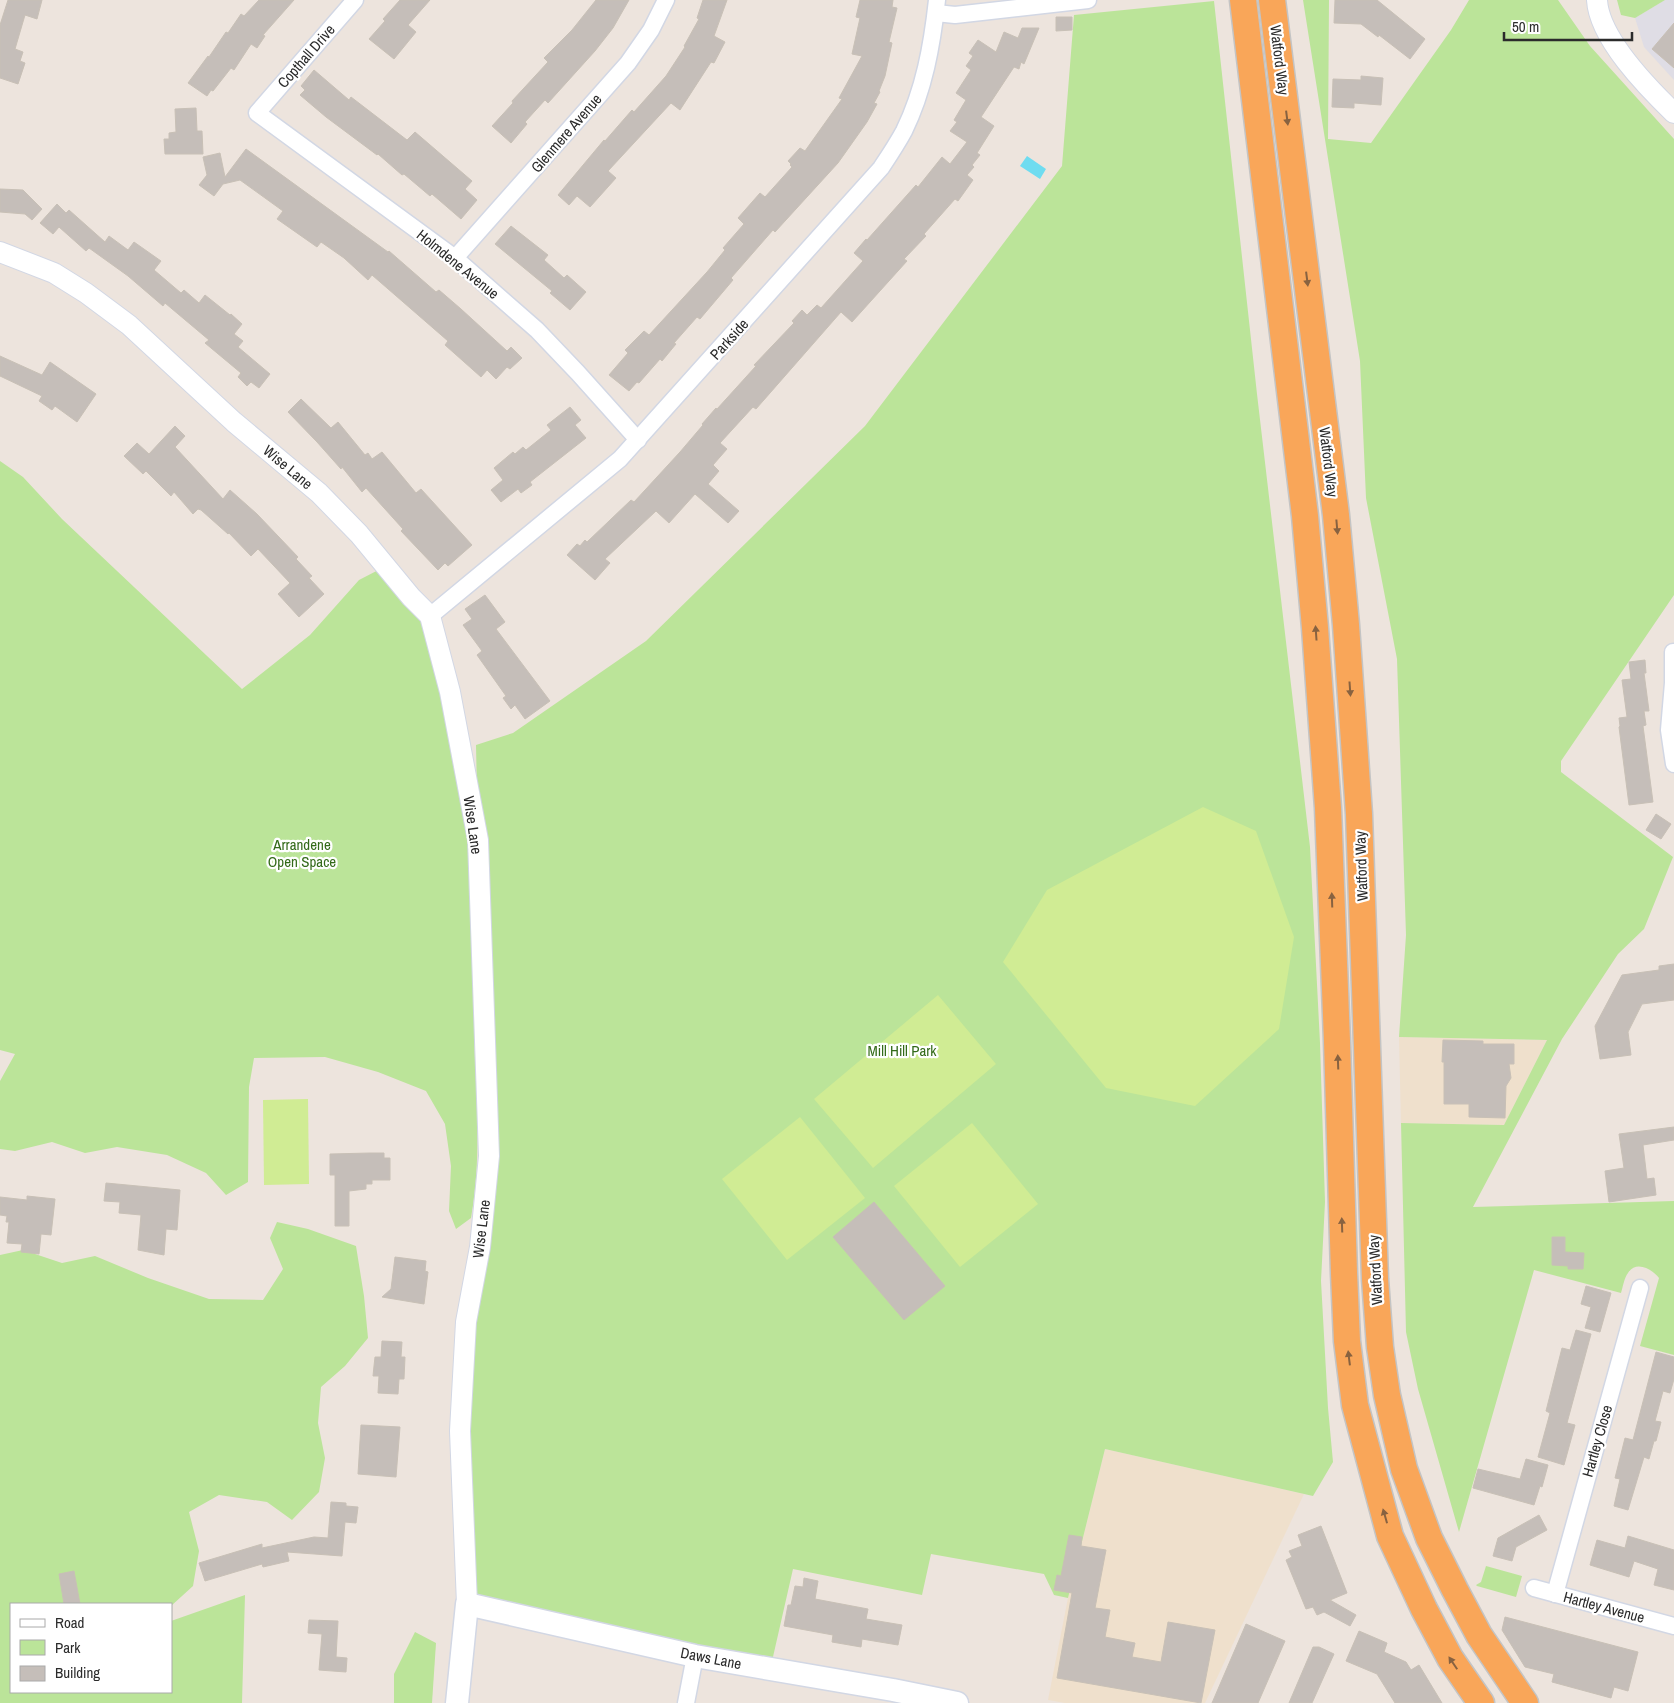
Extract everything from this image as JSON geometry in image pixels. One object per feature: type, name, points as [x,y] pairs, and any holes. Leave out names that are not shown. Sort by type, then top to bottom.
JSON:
[{"type":"highway","name":"Watford Way","points":[[1244,0],[1303,496],[1316,628],[1328,808],[1347,1341],[1355,1404],[1390,1536],[1424,1609],[1450,1658],[1481,1703]]},
{"type":"highway","name":"Watford Way","points":[[1272,0],[1336,515],[1346,625],[1360,814],[1375,1280],[1381,1356],[1387,1396],[1404,1469],[1429,1538],[1479,1635],[1525,1703]]},
{"type":"main road","name":"Daws Lane","points":[[467,1604],[695,1656],[892,1697],[957,1703]]},
{"type":"main road","points":[[457,1703],[467,1604]]},
{"type":"street","name":"Copthall Drive","points":[[257,112],[355,0]]},
{"type":"street","name":"Glenmere Avenue","points":[[455,258],[628,63],[651,30],[666,0]]},
{"type":"street","points":[[936,6],[955,15],[1088,0]]},
{"type":"street","points":[[1596,0],[1604,27],[1624,59],[1652,92],[1674,113]]},
{"type":"street","name":"Parkside","points":[[430,616],[620,459],[882,168],[903,132],[917,100],[929,57],[936,6]]},
{"type":"street","name":"Holmdene Avenue","points":[[257,112],[455,258],[537,330],[638,440]]},
{"type":"street","name":"Wise Lane","points":[[0,252],[54,274],[86,293],[129,325],[234,422],[319,493],[359,534],[430,616],[450,692],[478,840],[489,1156],[480,1247],[466,1322],[461,1423],[467,1604]]},
{"type":"street","points":[[1673,652],[1673,683],[1669,730],[1674,764]]},
{"type":"street","name":"Hartley Close","points":[[1555,1594],[1640,1288]]},
{"type":"street","name":"Hartley Avenue","points":[[1534,1588],[1674,1626]]},
{"type":"street","points":[[686,1703],[695,1656]]},
{"type":"shaded area","points":[[1665,0],[1674,0],[1674,80],[1644,47],[1635,18]]},
{"type":"shaded area","points":[[1399,1037],[1547,1040],[1504,1125],[1401,1123]]},
{"type":"shaded area","points":[[1105,1449],[1304,1494],[1205,1703],[1065,1703],[1048,1700],[1068,1598]]},
{"type":"green space","points":[[1303,0],[1329,0],[1328,139],[1371,143],[1451,30],[1469,0],[1558,0],[1590,46],[1674,139],[1674,595],[1561,761],[1561,772],[1673,857],[1644,929],[1618,954],[1562,1039],[1473,1207],[1674,1201],[1674,1355],[1640,1346],[1659,1278],[1648,1269],[1639,1266],[1631,1269],[1626,1277],[1621,1293],[1534,1270],[1459,1532],[1418,1389],[1406,1332],[1401,1123],[1504,1125],[1547,1040],[1399,1037],[1406,935],[1397,659],[1366,498],[1360,361]]},
{"type":"green space","points":[[1617,0],[1665,0],[1635,18],[1621,15]]},
{"type":"green space","name":"Mill Hill Park","points":[[1214,1],[1257,394],[1310,847],[1320,1043],[1325,1202],[1321,1281],[1333,1462],[1313,1496],[1105,1449],[1068,1598],[1054,1595],[1044,1574],[931,1554],[922,1595],[793,1569],[770,1670],[467,1604],[460,1429],[480,1247],[484,1035],[474,1035],[477,1149],[471,1218],[456,1229],[449,1211],[451,1166],[445,1124],[426,1091],[378,1072],[325,1057],[254,1058],[249,1087],[248,1182],[226,1195],[206,1173],[167,1155],[117,1147],[85,1153],[52,1142],[15,1151],[0,1149],[0,1081],[15,1054],[0,1050],[0,461],[23,477],[62,519],[242,689],[310,635],[359,580],[390,564],[435,616],[478,839],[476,745],[513,733],[646,641],[865,426],[1062,166],[1074,15]]},
{"type":"green space","points":[[1203,807],[1256,831],[1294,937],[1279,1029],[1195,1106],[1106,1088],[1003,962],[1047,890]]},
{"type":"green space","points":[[938,995],[996,1064],[873,1168],[814,1099]]},
{"type":"green space","points":[[308,1099],[309,1184],[264,1185],[263,1100]]},
{"type":"green space","points":[[800,1117],[865,1198],[787,1260],[722,1179]]},
{"type":"green space","points":[[972,1123],[1038,1204],[960,1267],[894,1186]]},
{"type":"green space","points":[[277,1222],[308,1229],[356,1246],[368,1338],[345,1366],[321,1387],[318,1423],[325,1458],[319,1492],[292,1520],[267,1502],[219,1495],[189,1512],[199,1551],[193,1586],[172,1605],[172,1603],[10,1603],[10,1693],[172,1693],[172,1621],[245,1595],[242,1703],[0,1703],[0,1255],[23,1250],[62,1263],[95,1256],[148,1278],[209,1299],[263,1300],[283,1269],[270,1238]]},
{"type":"green space","points":[[1486,1566],[1522,1576],[1516,1597],[1476,1585],[1481,1582]]},
{"type":"green space","points":[[415,1632],[436,1643],[432,1703],[394,1703],[394,1674]]},
{"type":"water","points":[[1027,156],[1046,169],[1040,179],[1020,166]]},
{"type":"building","points":[[8,0],[42,0],[37,19],[25,15],[15,49],[23,52],[20,61],[25,63],[18,84],[0,78],[0,25]]},
{"type":"building","points":[[259,0],[294,0],[263,35],[265,36],[257,48],[251,44],[234,70],[231,68],[207,96],[188,83],[241,14],[244,16]]},
{"type":"building","points":[[400,0],[430,0],[408,25],[416,32],[394,59],[369,39]]},
{"type":"building","points":[[596,0],[629,0],[613,28],[595,51],[548,103],[545,100],[525,122],[527,124],[511,143],[492,126],[548,62],[544,58],[572,30]]},
{"type":"building","points":[[703,0],[727,0],[714,36],[725,42],[714,63],[711,62],[680,110],[671,103],[608,171],[616,178],[590,207],[577,196],[569,205],[558,195],[604,140],[632,110],[634,112],[666,76],[685,47],[699,19],[697,18]]},
{"type":"building","points":[[860,0],[893,0],[892,7],[897,8],[889,42],[892,43],[885,76],[874,103],[877,104],[867,122],[838,163],[775,232],[773,230],[731,278],[733,280],[700,319],[697,317],[674,343],[676,344],[662,361],[660,359],[639,383],[637,382],[629,391],[609,375],[628,353],[625,350],[644,331],[649,335],[707,272],[725,250],[723,248],[744,224],[738,218],[760,193],[765,197],[792,167],[788,161],[800,148],[805,151],[842,99],[839,98],[862,56],[852,54],[860,18],[856,17]]},
{"type":"building","points":[[1335,0],[1377,0],[1425,39],[1410,59],[1379,35],[1378,37],[1361,24],[1334,23]]},
{"type":"building","points":[[1056,17],[1072,17],[1072,30],[1056,31]]},
{"type":"building","points":[[1674,23],[1674,68],[1652,49]]},
{"type":"building","points":[[1022,28],[1039,28],[1024,64],[1021,62],[1019,69],[1014,67],[981,117],[994,126],[977,153],[980,155],[972,165],[974,167],[967,175],[973,180],[958,201],[955,199],[924,234],[926,236],[904,259],[907,261],[852,322],[841,312],[756,409],[753,407],[720,443],[727,449],[713,465],[719,471],[708,484],[739,511],[728,523],[695,494],[669,523],[656,511],[605,559],[610,563],[595,580],[567,555],[577,544],[580,546],[585,540],[587,542],[631,500],[634,502],[680,452],[716,408],[756,366],[754,365],[794,323],[792,321],[802,310],[807,315],[817,305],[821,308],[863,261],[854,253],[916,185],[918,187],[942,157],[950,164],[967,142],[950,131],[957,122],[954,120],[966,100],[956,93],[971,70],[966,66],[973,56],[969,53],[978,40],[996,52],[1004,32],[1018,38]]},
{"type":"building","points":[[314,70],[349,100],[351,97],[407,140],[415,132],[472,181],[465,189],[477,200],[461,219],[432,194],[430,196],[404,174],[402,175],[378,154],[326,117],[300,95],[305,90],[301,86]]},
{"type":"building","points":[[1361,76],[1383,78],[1381,105],[1354,103],[1354,108],[1332,107],[1333,79],[1361,80]]},
{"type":"building","points":[[196,108],[197,131],[202,131],[203,154],[165,154],[164,139],[169,139],[169,133],[176,132],[175,109]]},
{"type":"building","points":[[246,149],[389,251],[436,292],[439,290],[507,351],[511,347],[522,358],[510,369],[507,367],[496,379],[487,370],[481,377],[445,345],[448,341],[372,275],[368,280],[344,258],[321,242],[317,247],[277,219],[283,211],[240,180],[223,184],[214,196],[199,185],[207,175],[203,157],[220,153],[225,177]]},
{"type":"building","points":[[0,189],[23,190],[42,209],[32,220],[25,214],[0,212]]},
{"type":"building","points":[[57,204],[66,213],[69,210],[105,242],[109,236],[128,250],[134,242],[161,261],[154,270],[181,293],[184,290],[199,303],[205,295],[242,324],[234,334],[243,341],[238,347],[270,374],[259,388],[251,382],[247,386],[238,377],[241,373],[205,343],[209,340],[165,303],[163,306],[128,276],[89,248],[86,251],[59,227],[53,234],[40,223]]},
{"type":"building","points":[[511,226],[548,255],[544,260],[564,278],[567,275],[586,292],[570,310],[550,293],[552,291],[495,244]]},
{"type":"building","points":[[0,356],[42,375],[50,362],[96,394],[77,422],[55,406],[52,410],[39,401],[42,396],[0,376]]},
{"type":"building","points":[[301,399],[331,428],[338,422],[365,455],[368,453],[372,459],[382,452],[416,493],[421,489],[472,545],[448,566],[445,563],[438,570],[401,531],[403,529],[366,488],[362,492],[342,467],[341,469],[288,412]]},
{"type":"building","points":[[570,407],[581,420],[575,425],[586,438],[530,482],[532,485],[521,493],[518,489],[501,502],[491,490],[503,480],[494,468],[513,452],[515,454],[523,447],[526,450],[551,430],[547,425]]},
{"type":"building","points":[[175,426],[185,436],[175,447],[223,499],[230,490],[257,514],[298,557],[296,559],[312,576],[309,578],[324,594],[299,617],[278,594],[290,583],[258,549],[251,556],[229,533],[201,510],[198,509],[193,514],[174,492],[171,496],[146,471],[143,474],[124,456],[137,443],[149,454]]},
{"type":"building","points":[[485,595],[505,622],[496,629],[550,701],[525,719],[515,705],[511,709],[503,698],[506,696],[477,655],[482,651],[463,625],[472,619],[465,609]]},
{"type":"building","points":[[1645,660],[1646,673],[1644,673],[1649,711],[1644,711],[1646,725],[1643,726],[1653,802],[1629,805],[1619,727],[1619,718],[1627,717],[1622,680],[1631,679],[1629,662]]},
{"type":"building","points":[[1656,814],[1671,824],[1661,839],[1646,830]]},
{"type":"building","points":[[1674,964],[1674,1000],[1642,1004],[1628,1032],[1631,1055],[1600,1059],[1595,1026],[1622,975],[1659,970],[1659,966]]},
{"type":"building","points":[[1443,1040],[1483,1041],[1483,1044],[1514,1044],[1514,1064],[1509,1064],[1511,1078],[1506,1086],[1505,1118],[1469,1117],[1469,1104],[1444,1104]]},
{"type":"building","points":[[1674,1127],[1674,1140],[1643,1145],[1647,1179],[1654,1178],[1656,1195],[1609,1202],[1605,1171],[1624,1168],[1619,1134]]},
{"type":"building","points":[[384,1153],[384,1158],[390,1158],[390,1180],[372,1180],[372,1184],[366,1184],[366,1189],[349,1191],[349,1226],[335,1226],[335,1175],[330,1175],[330,1154]]},
{"type":"building","points":[[106,1183],[180,1190],[177,1230],[166,1229],[164,1255],[138,1250],[141,1215],[119,1213],[120,1202],[104,1201]]},
{"type":"building","points":[[27,1196],[55,1199],[51,1235],[41,1234],[39,1254],[21,1252],[22,1244],[7,1243],[9,1222],[6,1222],[7,1216],[0,1215],[0,1197],[27,1200]]},
{"type":"building","points":[[874,1202],[945,1286],[904,1320],[833,1237]]},
{"type":"building","points":[[1552,1237],[1565,1237],[1565,1252],[1584,1253],[1583,1269],[1568,1269],[1568,1266],[1552,1265]]},
{"type":"building","points":[[395,1257],[426,1261],[425,1271],[428,1272],[424,1304],[382,1297],[391,1289]]},
{"type":"building","points":[[1586,1286],[1611,1293],[1600,1332],[1585,1328],[1591,1307],[1581,1304]]},
{"type":"building","points":[[1576,1330],[1591,1334],[1567,1423],[1575,1425],[1564,1465],[1538,1457],[1550,1413],[1546,1411],[1562,1348],[1570,1350]]},
{"type":"building","points":[[382,1341],[402,1342],[401,1357],[405,1357],[404,1379],[399,1379],[398,1394],[378,1393],[379,1376],[373,1376],[375,1357],[381,1357]]},
{"type":"building","points":[[1656,1352],[1674,1357],[1674,1379],[1670,1393],[1663,1391],[1655,1421],[1661,1422],[1656,1441],[1654,1441],[1649,1459],[1644,1457],[1628,1510],[1614,1506],[1620,1479],[1615,1478],[1625,1438],[1633,1440]]},
{"type":"building","points":[[361,1425],[400,1427],[396,1477],[358,1474]]},
{"type":"building","points":[[1526,1459],[1548,1465],[1542,1487],[1540,1486],[1534,1505],[1473,1488],[1478,1469],[1520,1479]]},
{"type":"building","points":[[331,1502],[346,1503],[346,1506],[358,1507],[356,1523],[345,1522],[342,1556],[287,1552],[289,1561],[263,1567],[262,1564],[205,1581],[199,1563],[262,1544],[262,1548],[314,1537],[328,1538]]},
{"type":"building","points":[[1539,1515],[1547,1530],[1516,1547],[1512,1561],[1493,1556],[1498,1538]]},
{"type":"building","points":[[1321,1526],[1347,1593],[1330,1600],[1356,1615],[1350,1626],[1324,1612],[1317,1615],[1313,1607],[1306,1609],[1286,1560],[1292,1557],[1289,1551],[1302,1546],[1298,1535]]},
{"type":"building","points":[[1069,1535],[1082,1537],[1081,1546],[1106,1550],[1095,1608],[1110,1610],[1105,1637],[1135,1643],[1132,1657],[1161,1662],[1168,1622],[1215,1630],[1201,1703],[1057,1678],[1072,1593],[1054,1590],[1057,1575],[1061,1576]]},
{"type":"building","points":[[1628,1536],[1674,1550],[1674,1590],[1654,1585],[1658,1569],[1634,1561],[1629,1577],[1590,1565],[1597,1540],[1625,1548]]},
{"type":"building","points":[[74,1571],[80,1603],[64,1603],[59,1574]]},
{"type":"building","points":[[804,1578],[818,1581],[815,1599],[868,1609],[866,1619],[902,1625],[898,1645],[862,1639],[861,1647],[832,1642],[833,1635],[784,1626],[788,1605],[791,1605],[795,1586],[803,1587]]},
{"type":"building","points":[[1505,1617],[1638,1652],[1628,1691],[1614,1687],[1611,1698],[1552,1682],[1554,1674],[1525,1667],[1502,1630]]},
{"type":"building","points":[[309,1620],[338,1621],[336,1657],[347,1658],[346,1672],[319,1670],[322,1634],[308,1633]]},
{"type":"building","points":[[1246,1624],[1285,1641],[1258,1703],[1212,1703]]},
{"type":"building","points":[[1359,1631],[1387,1643],[1384,1652],[1406,1662],[1411,1670],[1419,1665],[1442,1703],[1395,1703],[1377,1674],[1346,1661]]},
{"type":"building","points":[[1313,1647],[1319,1647],[1334,1654],[1312,1703],[1289,1703]]},
{"type":"park label","name":"Arrandene Open Space","points":[[302,852]]}]
